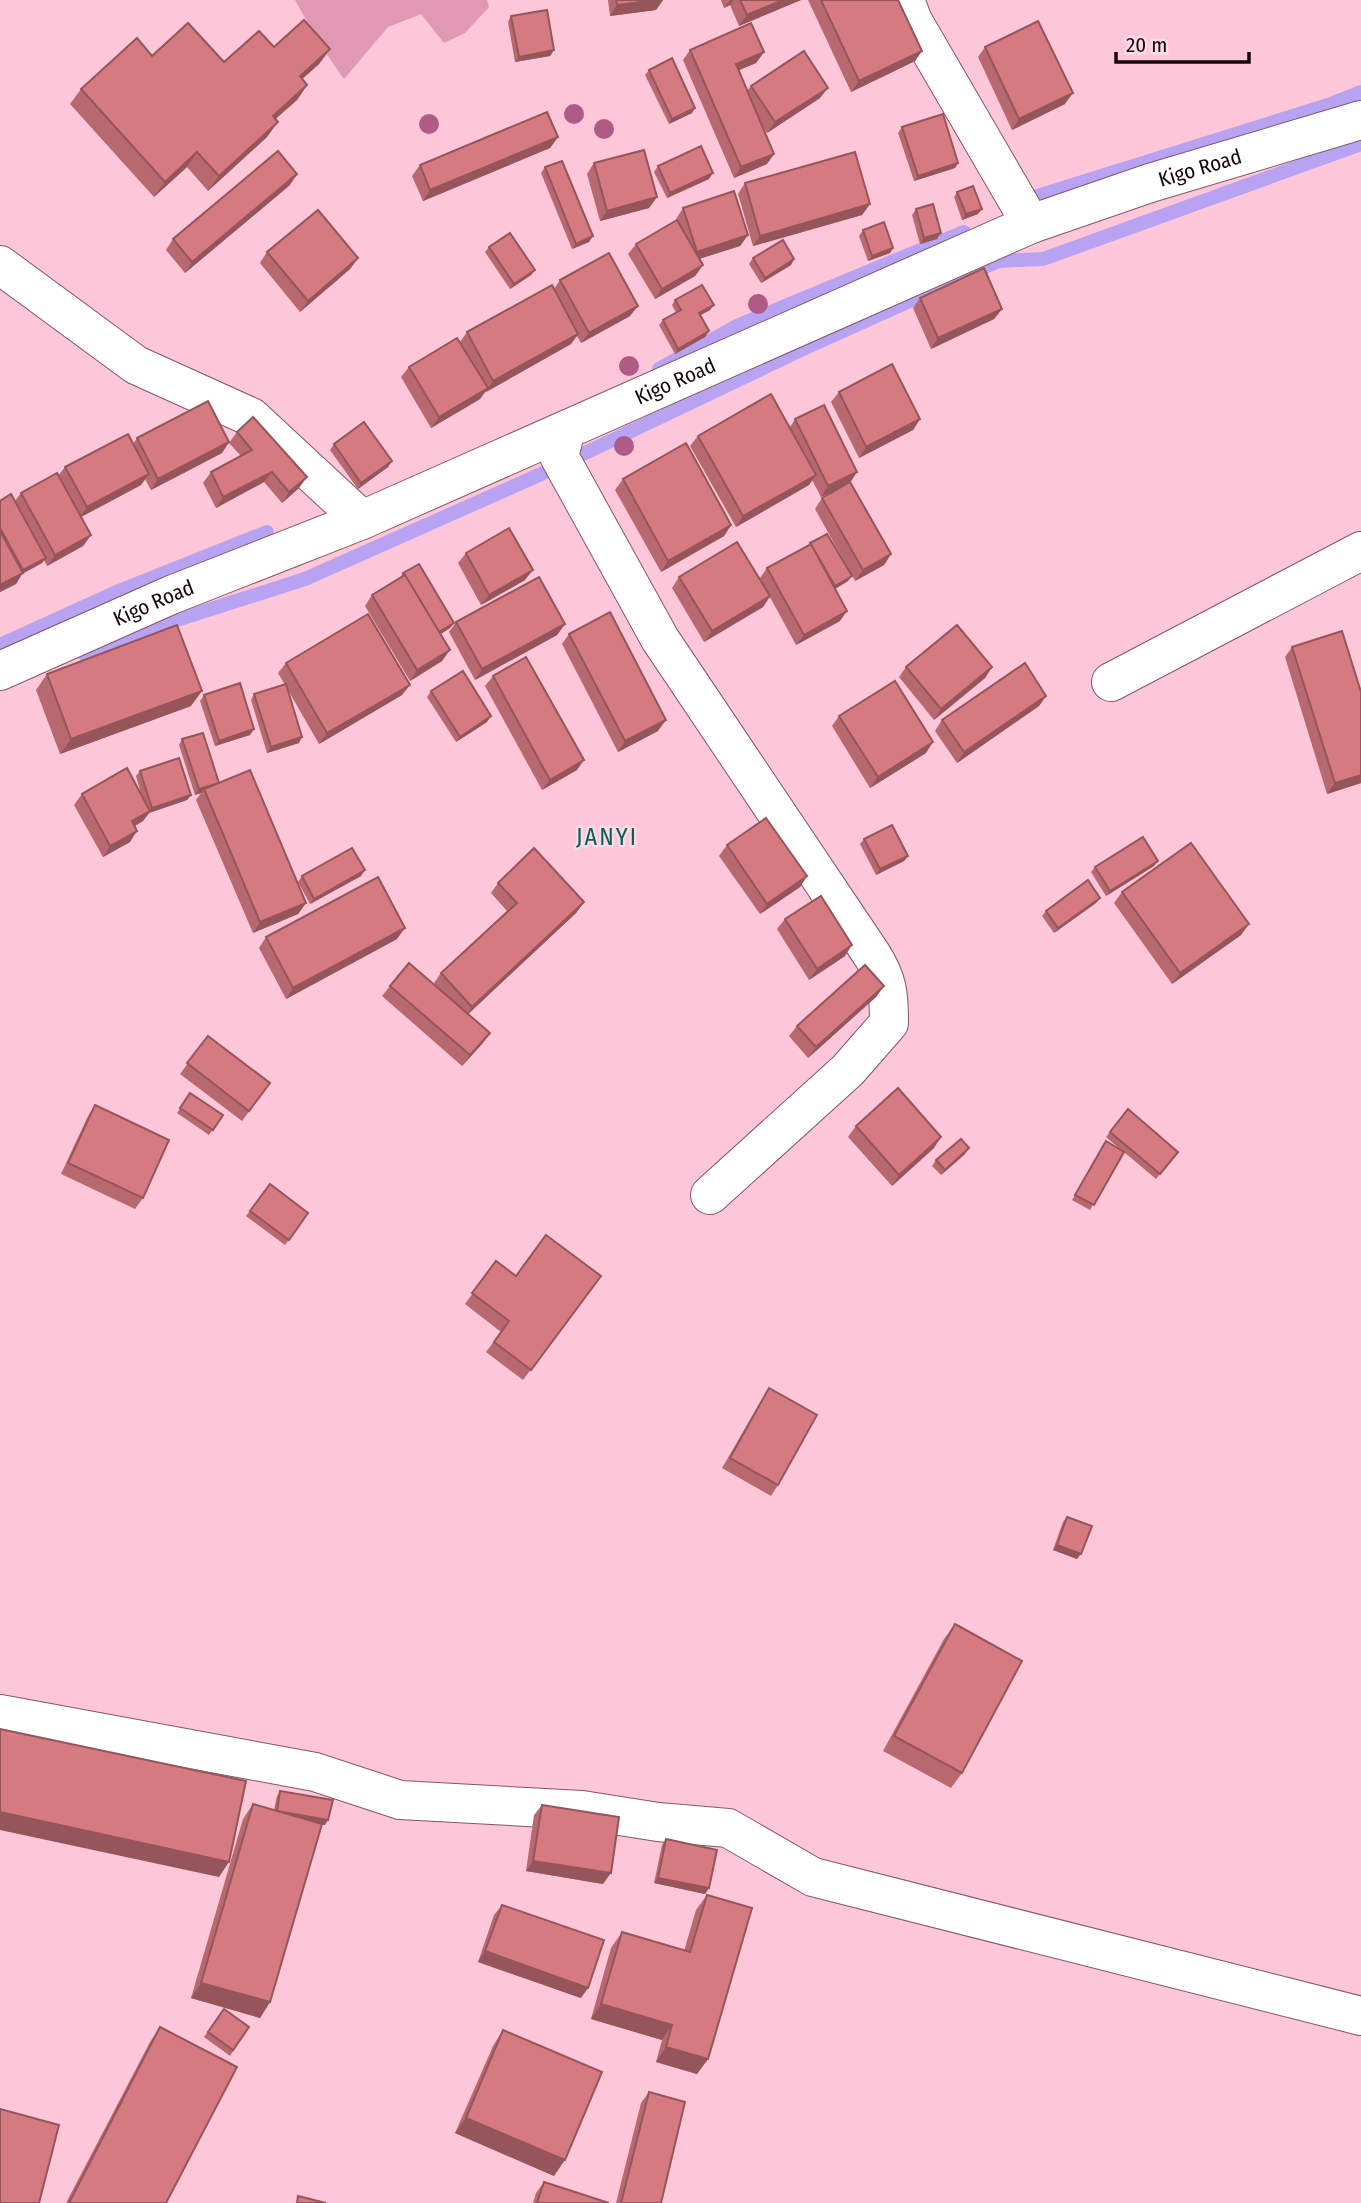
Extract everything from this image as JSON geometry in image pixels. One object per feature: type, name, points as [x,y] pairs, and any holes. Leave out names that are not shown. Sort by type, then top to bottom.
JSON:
[{"type":"street","points":[[905,0],[913,21],[1031,224]]},
{"type":"street","name":"Kigo Road","points":[[0,671],[170,595],[362,520],[1031,224],[1150,183],[1361,120]]},
{"type":"street","points":[[0,265],[136,365],[251,417],[362,520]]},
{"type":"street","points":[[566,430],[559,456],[660,639],[872,955],[884,975],[889,995],[889,1023],[848,1070],[710,1195]]},
{"type":"street","points":[[1111,682],[1361,551]]},
{"type":"street","points":[[0,1714],[315,1772],[400,1800],[582,1810],[658,1822],[728,1828],[813,1877],[958,1916],[1361,2016]]},
{"type":"shaded area","points":[[295,0],[487,0],[489,7],[465,33],[444,43],[421,14],[388,27],[344,79]]},
{"type":"building","points":[[616,0],[658,0],[617,5]]},
{"type":"building","points":[[740,0],[783,0],[747,15]]},
{"type":"building","points":[[821,0],[898,0],[922,51],[859,81]]},
{"type":"building","points":[[547,10],[554,50],[519,57],[511,16]]},
{"type":"building","points":[[304,20],[330,49],[300,76],[307,85],[273,116],[278,122],[219,176],[197,152],[165,182],[81,89],[137,38],[152,56],[188,23],[224,62],[259,31],[274,47]]},
{"type":"building","points":[[1038,21],[1073,93],[1019,119],[985,47]]},
{"type":"building","points":[[751,23],[764,52],[736,64],[774,154],[741,167],[690,50]]},
{"type":"building","points":[[804,51],[828,88],[775,122],[751,86]]},
{"type":"building","points":[[672,58],[695,108],[672,119],[649,70]]},
{"type":"building","points":[[547,112],[558,137],[430,190],[420,165]]},
{"type":"building","points":[[943,114],[958,163],[918,176],[902,127]]},
{"type":"building","points":[[701,146],[713,173],[670,193],[658,166]]},
{"type":"building","points":[[644,150],[657,197],[607,211],[594,163]]},
{"type":"building","points":[[278,151],[297,174],[192,262],[173,239]]},
{"type":"building","points":[[855,152],[870,204],[760,236],[745,183]]},
{"type":"building","points":[[562,161],[593,236],[576,244],[545,167]]},
{"type":"building","points":[[973,186],[982,209],[966,214],[957,192]]},
{"type":"building","points":[[734,191],[748,235],[697,252],[683,208]]},
{"type":"building","points":[[933,204],[941,233],[924,238],[916,209]]},
{"type":"building","points":[[318,210],[358,258],[308,301],[267,252]]},
{"type":"building","points":[[677,220],[703,265],[662,289],[636,244]]},
{"type":"building","points":[[884,222],[893,248],[872,256],[863,230]]},
{"type":"building","points":[[510,233],[535,270],[514,284],[489,247]]},
{"type":"building","points":[[783,240],[794,259],[765,278],[753,258]]},
{"type":"building","points":[[609,253],[638,306],[589,333],[560,280]]},
{"type":"building","points":[[984,268],[1002,309],[938,338],[920,298]]},
{"type":"building","points":[[552,285],[578,334],[493,381],[467,332]]},
{"type":"building","points":[[702,285],[714,305],[699,313],[709,331],[678,349],[663,320],[681,310],[675,300]]},
{"type":"building","points":[[457,338],[488,388],[439,417],[409,367]]},
{"type":"building","points":[[892,364],[920,419],[866,447],[839,392]]},
{"type":"building","points":[[771,394],[816,475],[743,516],[698,436]]},
{"type":"building","points":[[208,401],[229,442],[158,479],[137,438]]},
{"type":"building","points":[[824,405],[857,472],[828,486],[795,419]]},
{"type":"building","points":[[253,417],[307,477],[289,492],[272,472],[223,497],[211,472],[252,450],[237,432]]},
{"type":"building","points":[[364,422],[392,461],[361,483],[334,444]]},
{"type":"building","points":[[128,434],[149,474],[87,507],[65,467]]},
{"type":"building","points":[[686,443],[731,525],[668,561],[623,479]]},
{"type":"building","points":[[57,473],[91,535],[55,555],[21,493]]},
{"type":"building","points":[[850,482],[891,554],[863,570],[822,498]]},
{"type":"building","points":[[11,494],[46,558],[23,570],[0,528],[0,501]]},
{"type":"building","points":[[509,528],[533,570],[489,595],[466,553]]},
{"type":"building","points":[[0,531],[23,573],[0,585]]},
{"type":"building","points":[[827,534],[852,576],[835,586],[810,543]]},
{"type":"building","points":[[737,542],[770,596],[712,631],[679,577]]},
{"type":"building","points":[[811,544],[847,611],[804,635],[767,568]]},
{"type":"building","points":[[419,564],[454,623],[439,632],[403,573]]},
{"type":"building","points":[[405,575],[450,650],[417,670],[372,595]]},
{"type":"building","points":[[539,577],[565,624],[482,669],[456,622]]},
{"type":"building","points":[[610,612],[666,720],[625,741],[569,634]]},
{"type":"building","points":[[368,614],[410,685],[327,733],[286,663]]},
{"type":"building","points":[[177,625],[202,691],[71,739],[47,674]]},
{"type":"building","points":[[957,625],[992,667],[941,709],[906,667]]},
{"type":"building","points":[[1342,631],[1361,692],[1361,775],[1335,783],[1292,647]]},
{"type":"building","points":[[526,657],[584,760],[550,780],[493,676]]},
{"type":"building","points":[[1025,663],[1046,696],[964,752],[942,720]]},
{"type":"building","points":[[463,671],[491,716],[460,737],[431,691]]},
{"type":"building","points":[[895,681],[933,742],[878,777],[839,716]]},
{"type":"building","points":[[240,683],[254,729],[219,741],[204,695]]},
{"type":"building","points":[[286,684],[302,737],[271,747],[254,694]]},
{"type":"building","points":[[203,733],[219,783],[199,789],[182,739]]},
{"type":"building","points":[[179,758],[191,795],[152,808],[140,771]]},
{"type":"building","points":[[127,768],[150,811],[132,821],[137,831],[110,846],[82,794]]},
{"type":"building","points":[[250,770],[306,903],[260,922],[204,789]]},
{"type":"building","points":[[766,818],[807,876],[767,904],[727,845]]},
{"type":"building","points":[[892,825],[908,856],[880,869],[864,839]]},
{"type":"building","points":[[1143,837],[1158,861],[1110,891],[1095,867]]},
{"type":"building","points":[[1191,843],[1249,924],[1180,973],[1122,892]]},
{"type":"building","points":[[352,848],[365,870],[314,899],[302,876]]},
{"type":"building","points":[[534,848],[584,902],[472,1007],[441,973],[517,903],[498,883]]},
{"type":"building","points":[[378,877],[405,928],[293,988],[266,937]]},
{"type":"building","points":[[1088,880],[1100,898],[1058,928],[1046,911]]},
{"type":"building","points":[[821,896],[852,945],[817,969],[785,919]]},
{"type":"building","points":[[409,963],[490,1033],[470,1055],[390,986]]},
{"type":"building","points":[[865,965],[884,986],[816,1047],[797,1026]]},
{"type":"building","points":[[208,1036],[270,1083],[249,1111],[187,1063]]},
{"type":"building","points":[[898,1088],[941,1137],[899,1175],[856,1126]]},
{"type":"building","points":[[190,1093],[223,1115],[213,1130],[180,1108]]},
{"type":"building","points":[[95,1105],[169,1140],[143,1198],[68,1163]]},
{"type":"building","points":[[1128,1109],[1178,1152],[1160,1174],[1110,1132]]},
{"type":"building","points":[[961,1139],[969,1148],[945,1170],[936,1160]]},
{"type":"building","points":[[1106,1141],[1124,1152],[1094,1205],[1075,1195]]},
{"type":"building","points":[[270,1184],[308,1213],[289,1240],[250,1211]]},
{"type":"building","points":[[546,1235],[601,1276],[531,1370],[494,1342],[509,1321],[472,1293],[496,1261],[516,1276]]},
{"type":"building","points":[[769,1388],[817,1415],[778,1485],[730,1458]]},
{"type":"building","points":[[1067,1517],[1092,1526],[1081,1554],[1057,1545]]},
{"type":"building","points":[[955,1624],[1022,1661],[962,1773],[894,1736]]},
{"type":"building","points":[[0,1729],[246,1781],[229,1862],[0,1812]]},
{"type":"building","points":[[280,1791],[333,1800],[328,1820],[277,1811]]},
{"type":"building","points":[[253,1804],[322,1824],[270,2002],[201,1983]]},
{"type":"building","points":[[542,1805],[619,1817],[611,1873],[533,1861]]},
{"type":"building","points":[[666,1839],[717,1850],[709,1888],[658,1878]]},
{"type":"building","points":[[707,1895],[752,1908],[708,2059],[666,2047],[672,2025],[601,2004],[622,1932],[690,1952]]},
{"type":"building","points":[[502,1905],[604,1940],[588,1988],[485,1951]]},
{"type":"building","points":[[224,2009],[249,2027],[233,2050],[208,2032]]},
{"type":"building","points":[[160,2027],[237,2067],[166,2203],[69,2203]]},
{"type":"building","points":[[503,2030],[602,2072],[565,2160],[466,2118]]},
{"type":"building","points":[[649,2092],[685,2102],[661,2203],[621,2203]]},
{"type":"building","points":[[0,2109],[59,2125],[39,2203],[0,2203]]},
{"type":"building","points":[[544,2182],[609,2203],[537,2203]]},
{"type":"building","points":[[298,2196],[326,2203],[297,2203]]},
{"type":"waterway","points":[[1021,194],[1025,200],[1328,105],[1361,92]]},
{"type":"waterway","points":[[84,654],[158,626],[305,579],[539,475],[801,350],[998,261],[1043,259],[1361,144]]},
{"type":"waterway","points":[[659,369],[739,325],[964,232]]},
{"type":"waterway","points":[[0,645],[114,593],[267,532]]},
{"type":"district","name":"JANYI","points":[[607,837]]}]
